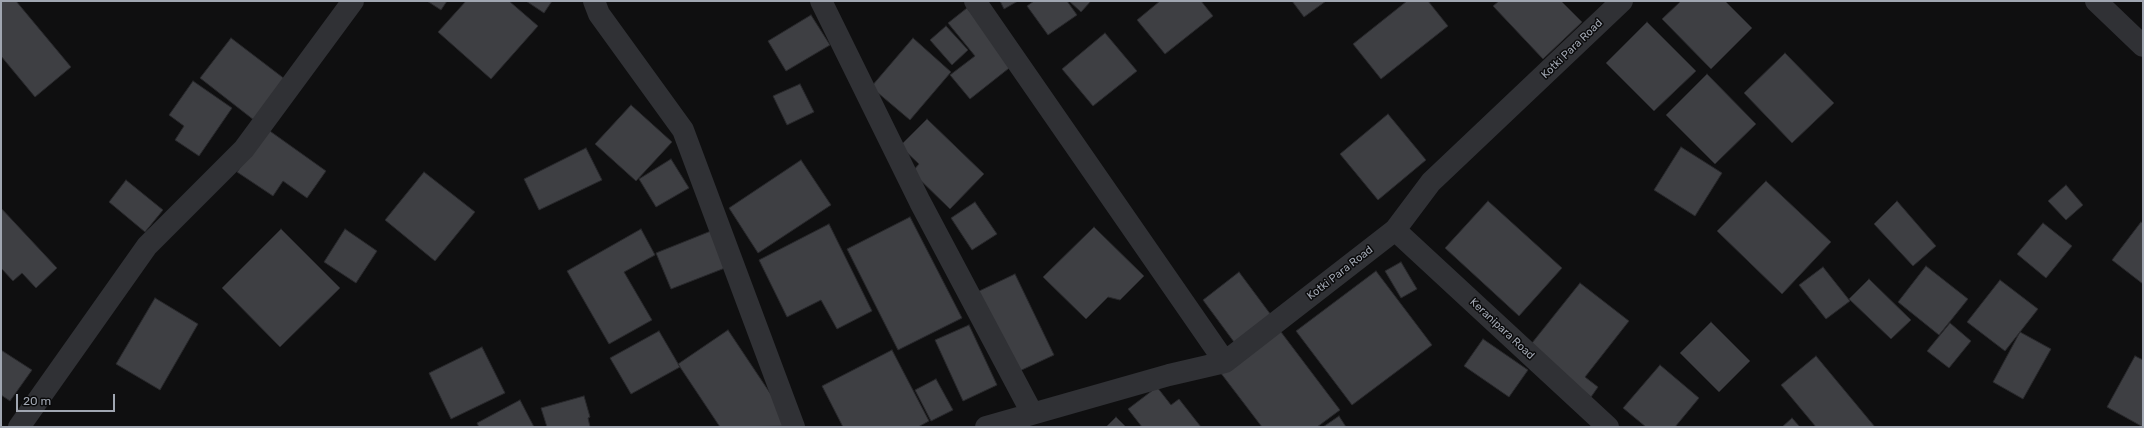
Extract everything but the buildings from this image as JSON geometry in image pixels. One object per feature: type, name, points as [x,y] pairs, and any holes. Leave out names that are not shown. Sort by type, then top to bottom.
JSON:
[{"type":"street","points":[[19,427],[147,246],[244,149],[353,1]]},
{"type":"street","points":[[594,1],[599,14],[682,130],[794,427]]},
{"type":"street","points":[[820,1],[920,202],[1032,413]]},
{"type":"street","points":[[975,1],[1225,362]]},
{"type":"street","name":"Kotki Para Road","points":[[986,427],[1032,413],[1225,362],[1395,230],[1431,182],[1622,1]]},
{"type":"street","points":[[2096,1],[2143,46]]},
{"type":"street","name":"Keranipara Road","points":[[1395,230],[1608,427]]}]
